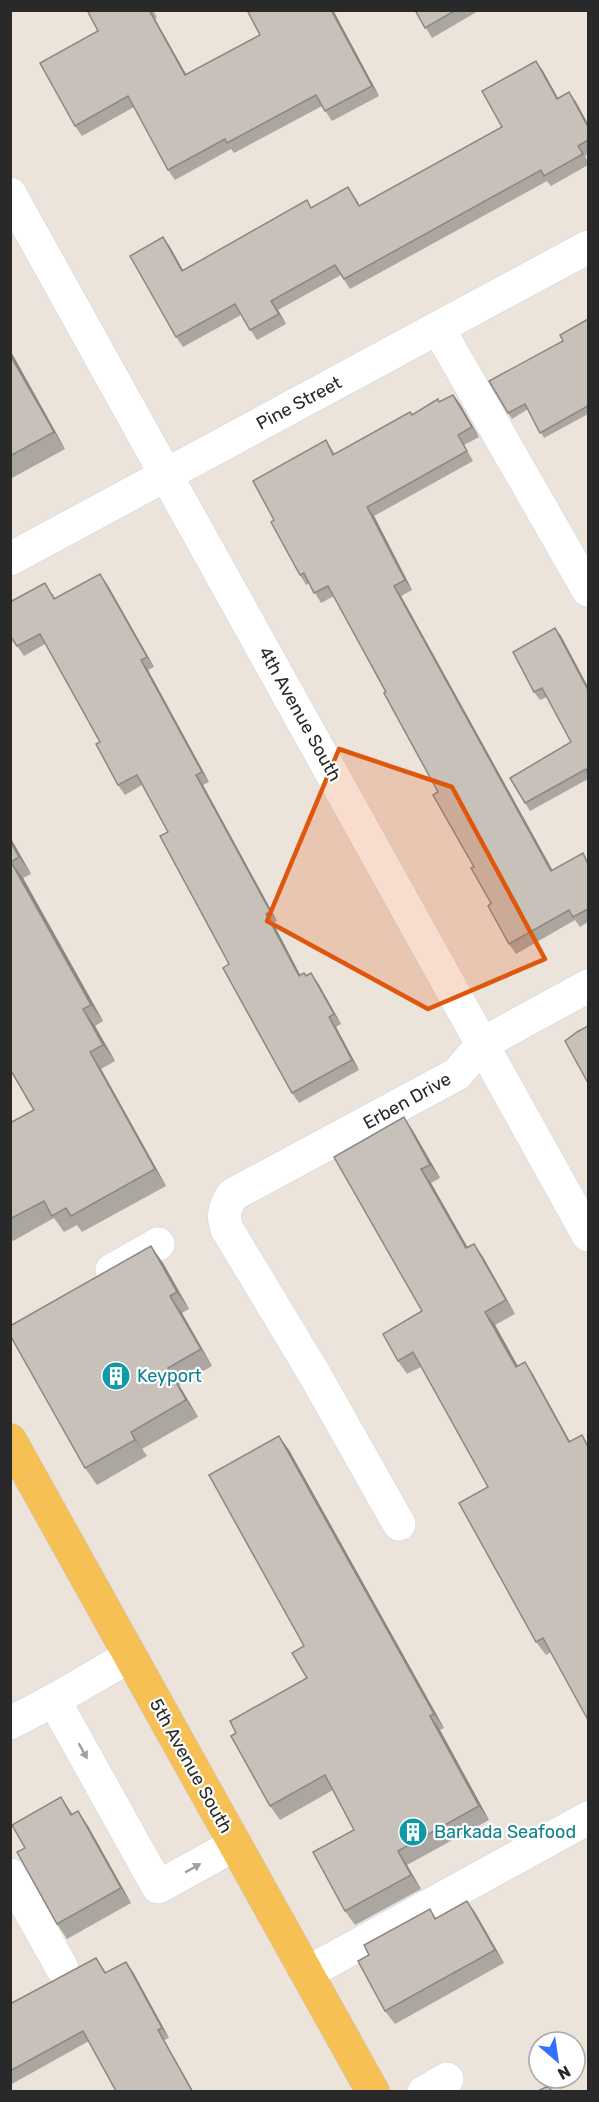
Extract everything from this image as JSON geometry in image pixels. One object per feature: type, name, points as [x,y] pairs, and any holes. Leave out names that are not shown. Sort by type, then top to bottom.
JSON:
[{"type":"main road","name":"5th Avenue South","points":[[15,1460],[130,1656],[373,2091]]},
{"type":"street","name":"4th Avenue South","points":[[10,194],[588,1235]]},
{"type":"street","name":"Pine Street","points":[[10,559],[588,247]]},
{"type":"street","points":[[438,328],[588,590]]},
{"type":"street","name":"Erben Drive","points":[[399,1524],[316,1377],[227,1229],[224,1210],[232,1195],[457,1074],[482,1044],[588,986]]},
{"type":"street","points":[[89,1283],[158,1244]]},
{"type":"street","points":[[10,1723],[130,1656]]},
{"type":"street","points":[[54,1700],[158,1887],[234,1845]]},
{"type":"street","points":[[307,1973],[588,1818]]},
{"type":"street","points":[[10,1875],[62,1968]]},
{"type":"highlighted area","points":[[339,749],[452,787],[545,959],[428,1009],[267,921]]},
{"type":"building","points":[[87,10],[149,10],[185,75],[260,35],[247,10],[331,10],[372,86],[325,111],[316,95],[227,143],[225,139],[168,170],[128,96],[75,126],[40,63],[98,31]]},
{"type":"building","points":[[415,10],[456,10],[425,28]]},
{"type":"building","points":[[536,61],[557,99],[569,92],[588,127],[588,140],[578,146],[583,154],[544,176],[541,170],[344,279],[335,265],[271,301],[279,314],[250,330],[235,304],[176,337],[130,256],[163,237],[182,271],[307,200],[311,208],[348,187],[359,206],[502,127],[482,91]]},
{"type":"building","points":[[588,319],[588,406],[540,433],[525,404],[508,413],[489,381],[563,341],[560,335]]},
{"type":"building","points":[[10,355],[54,432],[10,456]]},
{"type":"building","points":[[453,395],[472,427],[458,435],[467,451],[367,507],[405,580],[394,586],[551,871],[583,853],[588,864],[588,909],[573,917],[569,910],[509,944],[488,906],[491,903],[471,868],[474,867],[433,795],[438,792],[328,586],[314,593],[304,573],[300,575],[271,522],[274,520],[253,481],[326,440],[333,455],[410,412],[412,415],[438,399],[439,402]]},
{"type":"building","points":[[100,574],[147,657],[141,660],[202,772],[196,775],[270,911],[266,914],[299,976],[311,973],[334,1014],[329,1017],[352,1060],[292,1093],[223,968],[229,964],[160,836],[168,832],[137,775],[118,785],[96,744],[100,742],[40,634],[17,646],[10,636],[10,602],[45,583],[54,599]]},
{"type":"building","points":[[555,628],[588,690],[588,774],[586,769],[525,803],[510,778],[571,742],[542,688],[534,692],[513,652]]},
{"type":"building","points":[[10,841],[19,857],[11,862],[91,1005],[83,1009],[103,1045],[90,1052],[155,1169],[71,1216],[66,1208],[52,1216],[44,1201],[10,1219],[10,1123],[34,1110],[10,1069]]},
{"type":"building","points":[[588,1026],[588,1083],[565,1041]]},
{"type":"building","points":[[404,1117],[430,1165],[421,1169],[466,1248],[474,1244],[506,1300],[485,1312],[516,1367],[525,1362],[569,1442],[582,1435],[588,1447],[588,1720],[543,1638],[536,1642],[459,1503],[488,1487],[413,1352],[398,1361],[383,1334],[422,1311],[334,1157]]},
{"type":"building","name":"Keyport","points":[[151,1246],[177,1292],[170,1296],[201,1349],[168,1368],[186,1400],[131,1432],[135,1440],[85,1468],[10,1335],[10,1326]]},
{"type":"building","points":[[279,1436],[434,1714],[430,1716],[479,1806],[398,1851],[411,1875],[345,1911],[313,1852],[354,1830],[325,1775],[270,1806],[231,1736],[236,1733],[230,1721],[307,1678],[292,1653],[304,1646],[209,1475]]},
{"type":"building","points":[[61,1797],[71,1815],[78,1811],[121,1888],[57,1924],[17,1852],[25,1848],[12,1825]]},
{"type":"building","points":[[467,1901],[495,1950],[385,2011],[358,1961],[369,1955],[364,1945],[430,1909],[435,1919]]},
{"type":"building","points":[[96,1958],[105,1973],[126,1962],[162,2028],[158,2030],[192,2091],[116,2091],[83,2031],[10,2071],[10,2004]]},
{"type":"place","name":"Keyport","points":[[116,1376]]},
{"type":"place","name":"Barkada Seafood","points":[[413,1832]]}]
